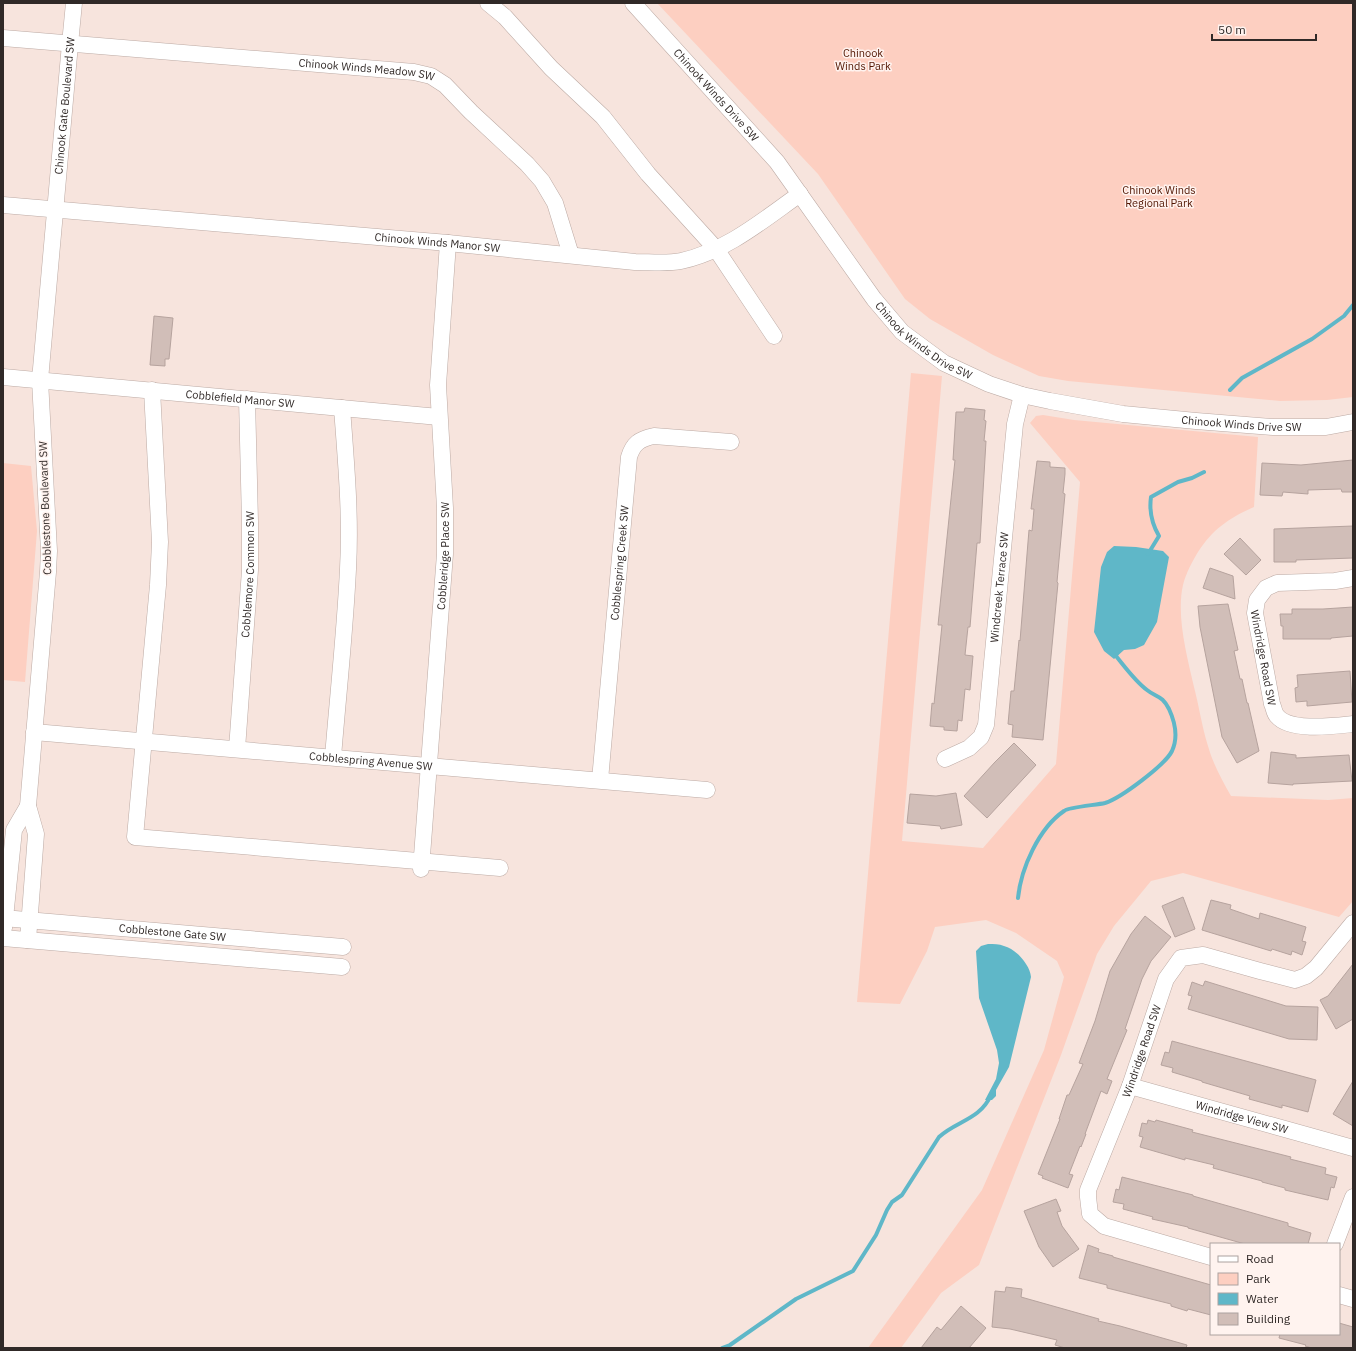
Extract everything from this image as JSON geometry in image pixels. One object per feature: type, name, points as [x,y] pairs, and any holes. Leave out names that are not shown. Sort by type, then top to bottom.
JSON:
[{"type":"street","name":"Chinook Gate Boulevard SW","points":[[56,209],[74,3]]},
{"type":"street","points":[[488,3],[505,17],[551,68],[603,118],[648,174],[716,249],[774,336]]},
{"type":"street","name":"Chinook Winds Drive SW","points":[[633,3],[777,162],[874,299],[902,332],[944,363],[989,384],[1022,395],[1123,414],[1196,422],[1288,427],[1326,427],[1353,422]]},
{"type":"street","name":"Chinook Winds Meadow SW","points":[[3,38],[414,72],[431,76],[445,85],[471,112],[527,164],[542,181],[555,203],[571,255]]},
{"type":"street","name":"Chinook Winds Manor SW","points":[[3,205],[448,243],[635,262],[680,261],[704,254],[747,232],[800,194]]},
{"type":"street","name":"Cobblestone Boulevard SW","points":[[28,940],[36,834],[28,806],[49,558],[40,380],[56,209]]},
{"type":"street","name":"Cobbleridge Place SW","points":[[421,865],[445,554],[445,508],[438,385],[448,243]]},
{"type":"street","name":"Cobblefield Manor SW","points":[[3,377],[439,417]]},
{"type":"street","points":[[152,390],[160,542],[158,585],[135,837],[421,865],[500,868]]},
{"type":"street","name":"Windcreek Terrace SW","points":[[945,759],[969,748],[981,737],[986,725],[1015,424],[1022,395]]},
{"type":"street","name":"Cobblemore Common SW","points":[[237,749],[250,570],[247,399]]},
{"type":"street","points":[[333,757],[348,562],[348,484],[342,408]]},
{"type":"street","name":"Cobblespring Creek SW","points":[[600,780],[629,457],[632,448],[645,438],[654,436],[731,442]]},
{"type":"street","name":"Windridge Road SW","points":[[1353,578],[1335,581],[1277,583],[1266,588],[1258,600],[1255,613],[1272,704],[1276,715],[1284,722],[1302,726],[1353,724]]},
{"type":"street","name":"Cobblespring Avenue SW","points":[[34,732],[707,790]]},
{"type":"street","name":"Cobblestone Boulevard SW","points":[[3,938],[14,830],[28,806]]},
{"type":"street","name":"Cobblestone Gate SW","points":[[4,918],[343,947]]},
{"type":"street","name":"Windridge Road SW","points":[[1210,1257],[1104,1226],[1090,1214],[1088,1190],[1130,1086],[1166,979],[1181,958],[1203,955],[1260,972],[1295,980],[1306,976],[1316,968],[1339,938],[1353,923]]},
{"type":"street","name":"Cobblestone Gate SW","points":[[3,938],[342,967]]},
{"type":"street","name":"Windridge View SW","points":[[1130,1086],[1353,1148]]},
{"type":"street","points":[[1335,1243],[1353,1197]]},
{"type":"street","points":[[1340,1295],[1353,1299]]},
{"type":"green space","name":"Chinook Winds Regional Park","points":[[657,3],[1353,3],[1353,397],[1327,400],[1280,401],[1068,381],[1039,376],[993,355],[930,319],[905,299],[818,174]]},
{"type":"green space","points":[[911,373],[942,376],[902,841],[983,848],[1056,764],[1080,482],[1030,423],[1036,416],[1043,415],[1074,420],[1258,437],[1254,507],[1237,515],[1222,525],[1204,544],[1189,568],[1184,581],[1181,597],[1183,636],[1210,753],[1231,796],[1328,800],[1353,798],[1353,901],[1339,917],[1183,873],[1151,881],[1114,926],[1097,954],[1061,1055],[979,1265],[941,1293],[901,1348],[868,1348],[982,1190],[1044,1050],[1064,977],[1057,961],[1016,933],[986,920],[935,927],[927,951],[900,1004],[857,1002]]},
{"type":"green space","points":[[3,463],[31,466],[37,531],[25,682],[3,680]]},
{"type":"water","points":[[1114,546],[1136,547],[1163,551],[1169,557],[1157,622],[1144,645],[1135,649],[1124,650],[1114,659],[1104,651],[1094,632],[1101,567],[1107,552]]},
{"type":"water","points":[[988,944],[1000,945],[1013,950],[1022,958],[1030,972],[1031,977],[1009,1067],[996,1090],[996,1096],[992,1100],[985,1100],[996,1079],[999,1063],[997,1050],[979,998],[976,951],[981,946]]},
{"type":"building","points":[[154,316],[173,318],[169,359],[165,359],[165,366],[150,365]]},
{"type":"building","points":[[965,408],[985,410],[984,420],[986,421],[984,441],[986,441],[980,543],[977,543],[970,627],[968,627],[965,655],[973,656],[970,690],[965,689],[962,721],[958,720],[957,731],[944,730],[944,727],[930,726],[932,703],[934,704],[942,625],[938,625],[955,460],[953,460],[956,412],[964,412]]},
{"type":"building","points":[[1353,460],[1353,492],[1342,492],[1341,489],[1308,490],[1308,494],[1283,492],[1282,496],[1260,495],[1262,463],[1301,465]]},
{"type":"building","points":[[1037,461],[1050,462],[1050,467],[1065,468],[1063,493],[1065,494],[1058,583],[1043,740],[1012,737],[1013,725],[1008,724],[1011,691],[1014,691],[1019,640],[1020,641],[1029,530],[1032,531],[1034,509],[1031,509]]},
{"type":"building","points":[[1353,526],[1353,558],[1274,562],[1274,529]]},
{"type":"building","points":[[1240,538],[1261,560],[1246,575],[1224,554]]},
{"type":"building","points":[[1210,568],[1233,576],[1235,599],[1203,588]]},
{"type":"building","points":[[1228,604],[1238,650],[1234,651],[1259,751],[1237,763],[1222,737],[1200,627],[1198,606]]},
{"type":"building","points":[[1353,607],[1353,636],[1331,639],[1283,639],[1283,626],[1281,626],[1280,614],[1292,614],[1292,609]]},
{"type":"building","points":[[1350,671],[1352,702],[1307,706],[1307,701],[1296,702],[1295,688],[1298,687],[1297,675]]},
{"type":"building","points":[[1014,743],[1036,765],[987,818],[964,796]]},
{"type":"building","points":[[1271,752],[1296,755],[1296,758],[1349,755],[1352,781],[1293,785],[1268,783]]},
{"type":"building","points":[[956,793],[962,825],[941,829],[940,826],[907,823],[910,794],[936,796]]},
{"type":"building","points":[[1183,897],[1195,929],[1175,937],[1162,906]]},
{"type":"building","points":[[1211,900],[1231,905],[1230,909],[1259,919],[1260,913],[1306,927],[1302,941],[1306,942],[1302,955],[1292,951],[1291,955],[1272,949],[1271,951],[1202,930]]},
{"type":"building","points":[[1145,916],[1171,937],[1151,961],[1142,979],[1125,1029],[1127,1030],[1107,1079],[1112,1081],[1107,1094],[1101,1091],[1081,1147],[1080,1146],[1069,1174],[1073,1175],[1068,1188],[1042,1178],[1043,1176],[1038,1174],[1060,1119],[1067,1095],[1069,1095],[1083,1064],[1079,1063],[1095,1021],[1110,971],[1131,934]]},
{"type":"building","points":[[1353,964],[1353,1019],[1336,1029],[1320,1000],[1328,996]]},
{"type":"building","points":[[1205,981],[1286,1006],[1318,1007],[1317,1040],[1289,1039],[1188,1009],[1192,996],[1188,995],[1192,982],[1203,986]]},
{"type":"building","points":[[1172,1041],[1316,1080],[1308,1112],[1282,1105],[1282,1108],[1249,1099],[1250,1096],[1172,1072],[1173,1068],[1161,1065],[1165,1052],[1169,1053]]},
{"type":"building","points":[[1353,1081],[1353,1126],[1333,1114]]},
{"type":"building","points":[[1148,1120],[1155,1122],[1156,1120],[1193,1130],[1192,1132],[1291,1157],[1290,1159],[1326,1168],[1325,1174],[1337,1177],[1334,1188],[1331,1187],[1328,1200],[1285,1190],[1285,1188],[1213,1168],[1214,1165],[1185,1158],[1185,1160],[1140,1147],[1143,1137],[1139,1136],[1142,1123],[1147,1124]]},
{"type":"building","points":[[1122,1177],[1193,1195],[1288,1223],[1288,1226],[1311,1233],[1308,1243],[1241,1243],[1188,1227],[1152,1219],[1153,1217],[1123,1209],[1124,1204],[1113,1202],[1116,1189],[1119,1190]]},
{"type":"building","points":[[1056,1199],[1061,1211],[1057,1212],[1062,1226],[1079,1249],[1053,1267],[1039,1247],[1024,1211]]},
{"type":"building","points":[[1088,1245],[1099,1249],[1098,1252],[1113,1257],[1210,1285],[1210,1315],[1188,1309],[1187,1311],[1171,1306],[1171,1304],[1107,1288],[1107,1285],[1079,1278]]},
{"type":"building","points":[[1006,1287],[1022,1289],[1021,1297],[1099,1319],[1098,1321],[1187,1345],[1186,1348],[1065,1348],[1055,1345],[1057,1340],[1010,1329],[992,1327],[995,1291],[1005,1292]]},
{"type":"building","points":[[961,1306],[986,1328],[969,1348],[921,1348],[937,1327],[941,1330]]},
{"type":"building","points":[[1340,1323],[1353,1327],[1353,1348],[1312,1348],[1279,1338],[1280,1335],[1340,1335]]},
{"type":"waterway","points":[[1230,390],[1242,378],[1312,339],[1344,316],[1353,305]]},
{"type":"waterway","points":[[1148,554],[1159,536],[1152,517],[1150,507],[1151,497],[1178,482],[1192,478],[1204,472]]},
{"type":"waterway","points":[[1018,898],[1027,862],[1039,838],[1055,818],[1064,811],[1077,807],[1105,803],[1121,795],[1152,772],[1168,757],[1172,751],[1175,741],[1175,730],[1169,709],[1162,699],[1151,693],[1134,678],[1116,656],[1117,652]]},
{"type":"waterway","points":[[722,1348],[730,1345],[796,1299],[853,1271],[876,1235],[892,1202],[902,1195],[939,1137],[981,1110],[991,1095]]},
{"type":"park label","name":"Chinook Winds Park","points":[[863,59]]}]
